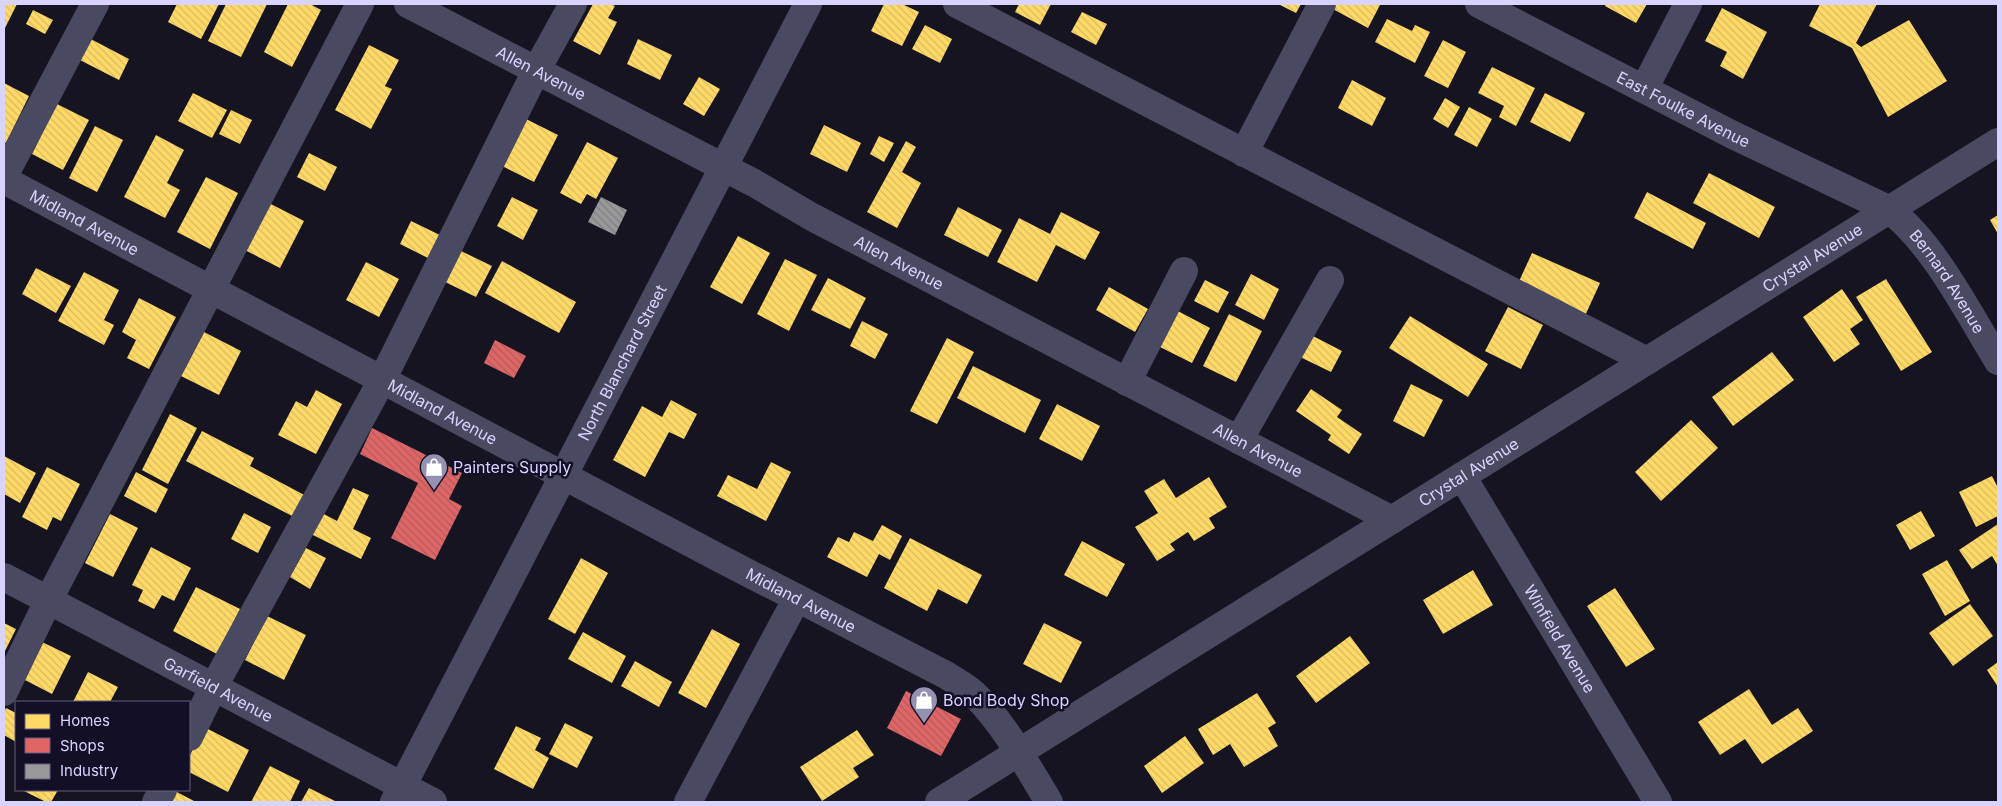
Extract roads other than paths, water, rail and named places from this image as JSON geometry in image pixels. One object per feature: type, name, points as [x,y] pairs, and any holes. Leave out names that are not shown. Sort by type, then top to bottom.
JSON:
[{"type":"street","points":[[4,178],[95,4]]},
{"type":"street","points":[[4,692],[48,601],[360,4]]},
{"type":"street","name":"Allen Avenue","points":[[408,4],[723,167],[812,217],[1392,520]]},
{"type":"street","points":[[190,735],[213,688],[382,380],[536,71],[573,4]]},
{"type":"street","name":"North Blanchard Street","points":[[398,794],[808,4]]},
{"type":"street","points":[[957,4],[1647,361]]},
{"type":"street","points":[[1244,153],[1322,4]]},
{"type":"street","name":"East Foulke Avenue","points":[[1479,4],[1733,135],[1890,210]]},
{"type":"street","points":[[1644,89],[1688,4]]},
{"type":"street","name":"Crystal Avenue","points":[[939,802],[1998,142]]},
{"type":"street","name":"Midland Avenue","points":[[4,178],[382,380],[946,675],[973,693],[989,710],[1019,752],[1049,802]]},
{"type":"street","name":"Bernard Avenue","points":[[1890,210],[1907,223],[1928,248],[1998,360]]},
{"type":"street","points":[[1127,382],[1184,271]]},
{"type":"street","points":[[1239,440],[1330,280]]},
{"type":"street","name":"Winfield Avenue","points":[[1462,476],[1570,659],[1658,802]]},
{"type":"street","name":"Garfield Avenue","points":[[4,577],[213,688],[398,794],[433,802]]},
{"type":"street","points":[[688,802],[797,598]]},
{"type":"street","points":[[156,802],[162,791]]},
{"type":"place","name":"Painters Supply","points":[[434,491]]},
{"type":"place","name":"Bond Body Shop","points":[[924,724]]}]
